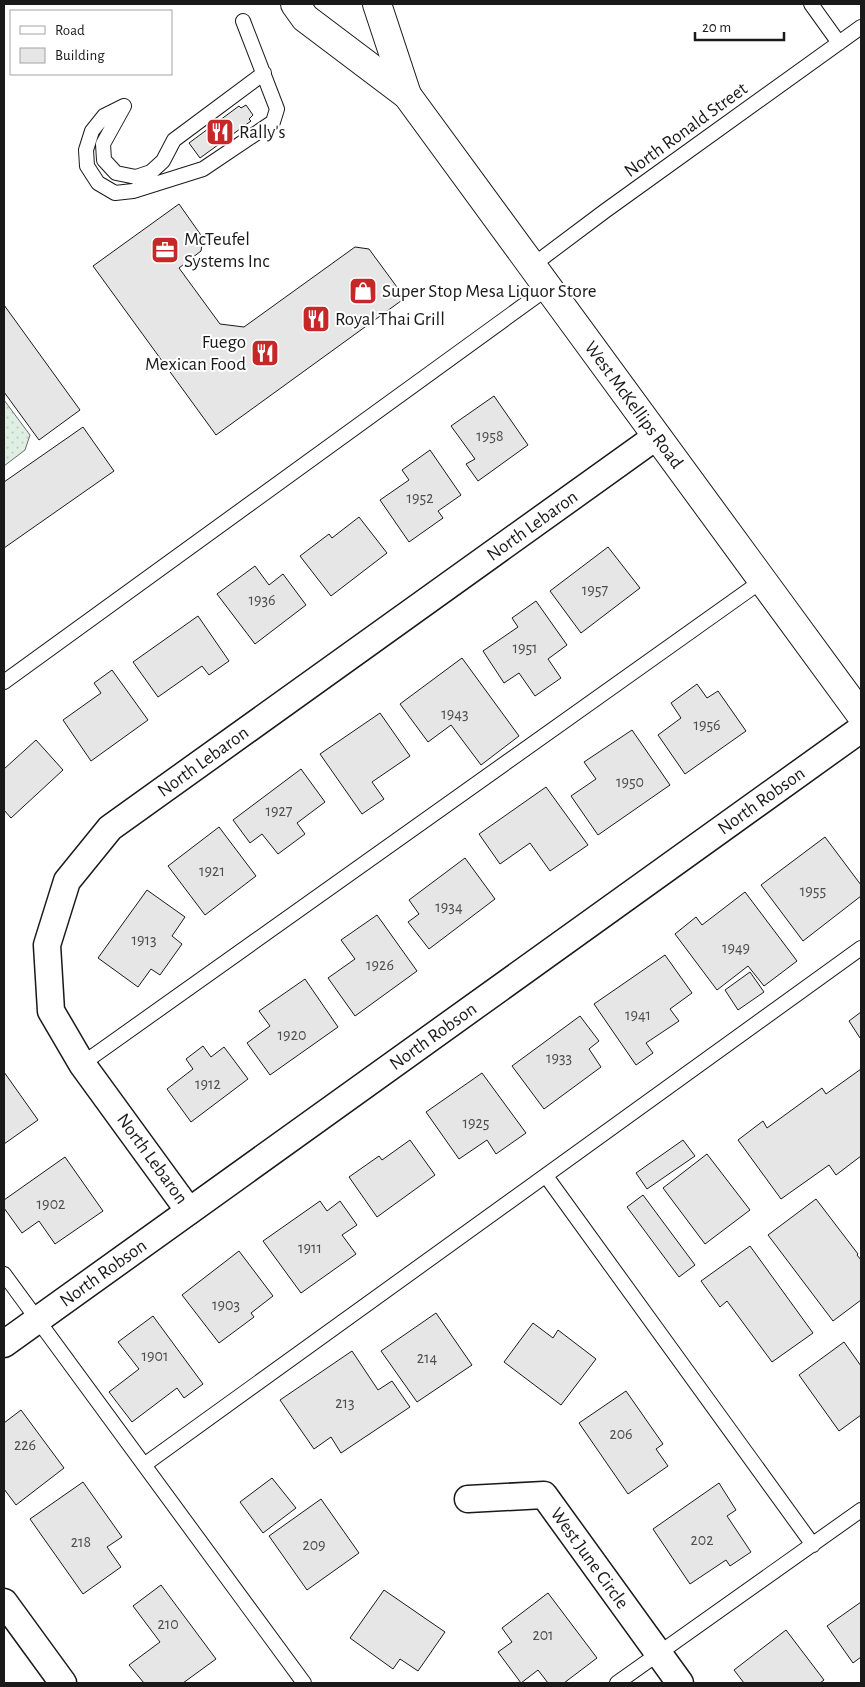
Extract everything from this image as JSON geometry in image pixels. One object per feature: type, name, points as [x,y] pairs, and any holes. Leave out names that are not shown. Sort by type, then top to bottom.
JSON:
[{"type":"main road","name":"West McKellips Road","points":[[295,4],[305,18],[407,95],[861,715]]},
{"type":"main road","name":"West McKellips Road","points":[[377,4],[407,95]]},
{"type":"street","name":"North Lebaron","points":[[190,1211],[82,1064],[51,1011],[46,946],[66,881],[110,828],[657,436]]},
{"type":"street","name":"North Robson","points":[[4,1344],[861,729]]},
{"type":"street","name":"West June Circle","points":[[468,1499],[544,1495],[680,1683]]},
{"type":"street","points":[[4,1602],[63,1683]]},
{"type":"lane","points":[[811,4],[839,43]]},
{"type":"lane","points":[[243,20],[264,73],[277,109],[272,122],[203,169],[133,191],[115,194],[98,183],[87,166],[86,150],[92,131],[104,116],[124,106],[103,144],[104,160],[116,173],[136,177],[151,172],[163,161],[174,140],[264,73]]},
{"type":"lane","name":"North Ronald Street","points":[[533,265],[861,27]]},
{"type":"lane","points":[[4,682],[549,287]]},
{"type":"lane","points":[[82,1064],[763,580]]},
{"type":"lane","points":[[144,1465],[861,948]]},
{"type":"lane","points":[[546,1176],[813,1545]]},
{"type":"lane","points":[[4,1274],[304,1683]]},
{"type":"lane","points":[[617,1683],[861,1510]]},
{"type":"green space","points":[[4,400],[30,435],[25,450],[4,466]]},
{"type":"building","name":"Rally's","points":[[246,105],[253,115],[249,119],[251,121],[200,158],[189,143],[239,106],[241,108]]},
{"type":"building","points":[[179,204],[203,238],[201,251],[179,268],[220,324],[244,327],[355,247],[369,249],[405,298],[216,435],[93,266]]},
{"type":"building","points":[[4,305],[80,410],[39,440],[4,392]]},
{"type":"building","points":[[494,396],[528,445],[478,481],[466,464],[475,459],[451,426]]},
{"type":"building","points":[[83,427],[114,471],[4,548],[4,482]]},
{"type":"building","points":[[430,450],[461,495],[438,511],[443,518],[409,542],[380,500],[409,480],[402,470]]},
{"type":"building","points":[[359,517],[387,553],[331,596],[300,556],[329,534],[332,538]]},
{"type":"building","points":[[608,547],[640,588],[581,633],[550,591]]},
{"type":"building","points":[[255,566],[269,585],[283,574],[306,605],[255,644],[217,594]]},
{"type":"building","points":[[536,601],[567,645],[548,659],[561,678],[535,696],[519,673],[504,683],[483,651],[518,627],[512,618]]},
{"type":"building","points":[[198,616],[229,661],[209,675],[202,666],[158,697],[133,662]]},
{"type":"building","points":[[462,658],[519,736],[481,765],[451,725],[428,742],[400,704]]},
{"type":"building","points":[[112,670],[148,720],[91,761],[63,720],[101,693],[94,683]]},
{"type":"building","points":[[697,684],[707,698],[718,691],[746,731],[685,774],[658,735],[681,718],[671,703]]},
{"type":"building","points":[[380,713],[410,756],[372,782],[384,799],[362,814],[320,754]]},
{"type":"building","points":[[632,730],[670,785],[598,835],[571,796],[596,779],[584,762]]},
{"type":"building","points":[[36,740],[63,770],[11,818],[4,810],[4,769]]},
{"type":"building","points":[[301,769],[325,802],[297,823],[305,834],[278,854],[262,834],[250,843],[233,820]]},
{"type":"building","points":[[546,787],[588,845],[550,871],[530,843],[500,864],[479,834]]},
{"type":"building","points":[[219,827],[256,876],[205,915],[168,866]]},
{"type":"building","points":[[825,837],[861,885],[861,896],[803,941],[761,885]]},
{"type":"building","points":[[465,858],[495,899],[429,949],[408,922],[419,914],[409,900]]},
{"type":"building","points":[[147,890],[185,917],[172,936],[182,944],[160,975],[151,969],[138,987],[98,958]]},
{"type":"building","points":[[745,892],[797,961],[764,986],[748,966],[717,990],[675,934],[696,917],[702,925]]},
{"type":"building","points":[[377,915],[417,971],[355,1016],[328,978],[355,959],[341,940]]},
{"type":"building","points":[[665,955],[692,993],[670,1009],[679,1021],[646,1043],[653,1053],[636,1065],[594,1004]]},
{"type":"building","points":[[750,972],[764,992],[738,1010],[725,990]]},
{"type":"building","points":[[305,979],[338,1027],[270,1075],[247,1043],[270,1026],[259,1011]]},
{"type":"building","points":[[861,1012],[861,1037],[860,1038],[849,1021]]},
{"type":"building","points":[[580,1016],[599,1041],[589,1049],[601,1067],[544,1109],[512,1066]]},
{"type":"building","points":[[203,1046],[211,1057],[224,1047],[248,1079],[191,1122],[167,1089],[193,1069],[186,1059]]},
{"type":"building","points":[[861,1069],[861,1156],[836,1175],[829,1165],[781,1199],[738,1140],[763,1121],[767,1128],[822,1088],[826,1094]]},
{"type":"building","points":[[4,1072],[38,1120],[4,1144]]},
{"type":"building","points":[[482,1073],[526,1133],[496,1154],[487,1140],[459,1159],[426,1112]]},
{"type":"building","points":[[410,1140],[435,1175],[377,1217],[349,1177],[379,1156],[382,1160]]},
{"type":"building","points":[[683,1140],[695,1156],[647,1189],[636,1173]]},
{"type":"building","points":[[707,1154],[750,1210],[705,1244],[663,1188]]},
{"type":"building","points":[[65,1157],[103,1211],[55,1244],[39,1221],[22,1233],[4,1208],[4,1200]]},
{"type":"building","points":[[643,1195],[695,1265],[679,1277],[627,1207]]},
{"type":"building","points":[[816,1199],[861,1260],[861,1300],[833,1321],[768,1235]]},
{"type":"building","points":[[320,1201],[327,1211],[340,1201],[357,1225],[342,1235],[356,1254],[301,1293],[263,1241]]},
{"type":"building","points":[[750,1246],[813,1333],[772,1362],[727,1301],[720,1307],[701,1281]]},
{"type":"building","points":[[239,1251],[273,1296],[251,1313],[254,1317],[219,1343],[182,1295]]},
{"type":"building","points":[[436,1313],[472,1365],[417,1402],[381,1351]]},
{"type":"building","points":[[153,1316],[203,1384],[184,1398],[177,1388],[132,1422],[109,1392],[139,1369],[118,1342]]},
{"type":"building","points":[[533,1323],[553,1338],[558,1330],[596,1359],[561,1405],[504,1362]]},
{"type":"building","points":[[844,1342],[861,1366],[861,1415],[839,1431],[799,1375]]},
{"type":"building","points":[[352,1351],[378,1390],[392,1381],[410,1407],[341,1453],[331,1437],[314,1449],[280,1400]]},
{"type":"building","points":[[626,1391],[663,1444],[656,1449],[668,1466],[628,1494],[579,1423]]},
{"type":"building","points":[[21,1410],[64,1468],[16,1505],[4,1489],[4,1423]]},
{"type":"building","points":[[272,1478],[296,1508],[263,1533],[240,1502]]},
{"type":"building","points":[[83,1482],[122,1537],[107,1547],[121,1567],[83,1594],[30,1519]]},
{"type":"building","points":[[719,1483],[736,1510],[727,1516],[751,1552],[730,1566],[726,1560],[690,1584],[653,1529]]},
{"type":"building","points":[[321,1499],[359,1553],[307,1590],[269,1536]]},
{"type":"building","points":[[161,1585],[216,1659],[183,1683],[144,1683],[129,1665],[160,1642],[133,1606]]},
{"type":"building","points":[[384,1590],[445,1632],[418,1671],[400,1659],[393,1669],[350,1638]]},
{"type":"building","points":[[548,1593],[597,1658],[564,1683],[548,1683],[538,1670],[521,1683],[498,1652],[512,1642],[502,1628]]},
{"type":"building","points":[[861,1602],[861,1657],[853,1663],[827,1626]]},
{"type":"building","points":[[786,1630],[824,1680],[820,1683],[744,1683],[734,1670]]},
{"type":"place","name":"Rally's","points":[[220,132]]},
{"type":"place","name":"McTeufel Systems Inc","points":[[165,250]]},
{"type":"place","name":"Super Stop Mesa Liquor Store","points":[[363,291]]},
{"type":"place","name":"Royal Thai Grill","points":[[316,319]]},
{"type":"place","name":"Fuego Mexican Food","points":[[265,353]]}]
